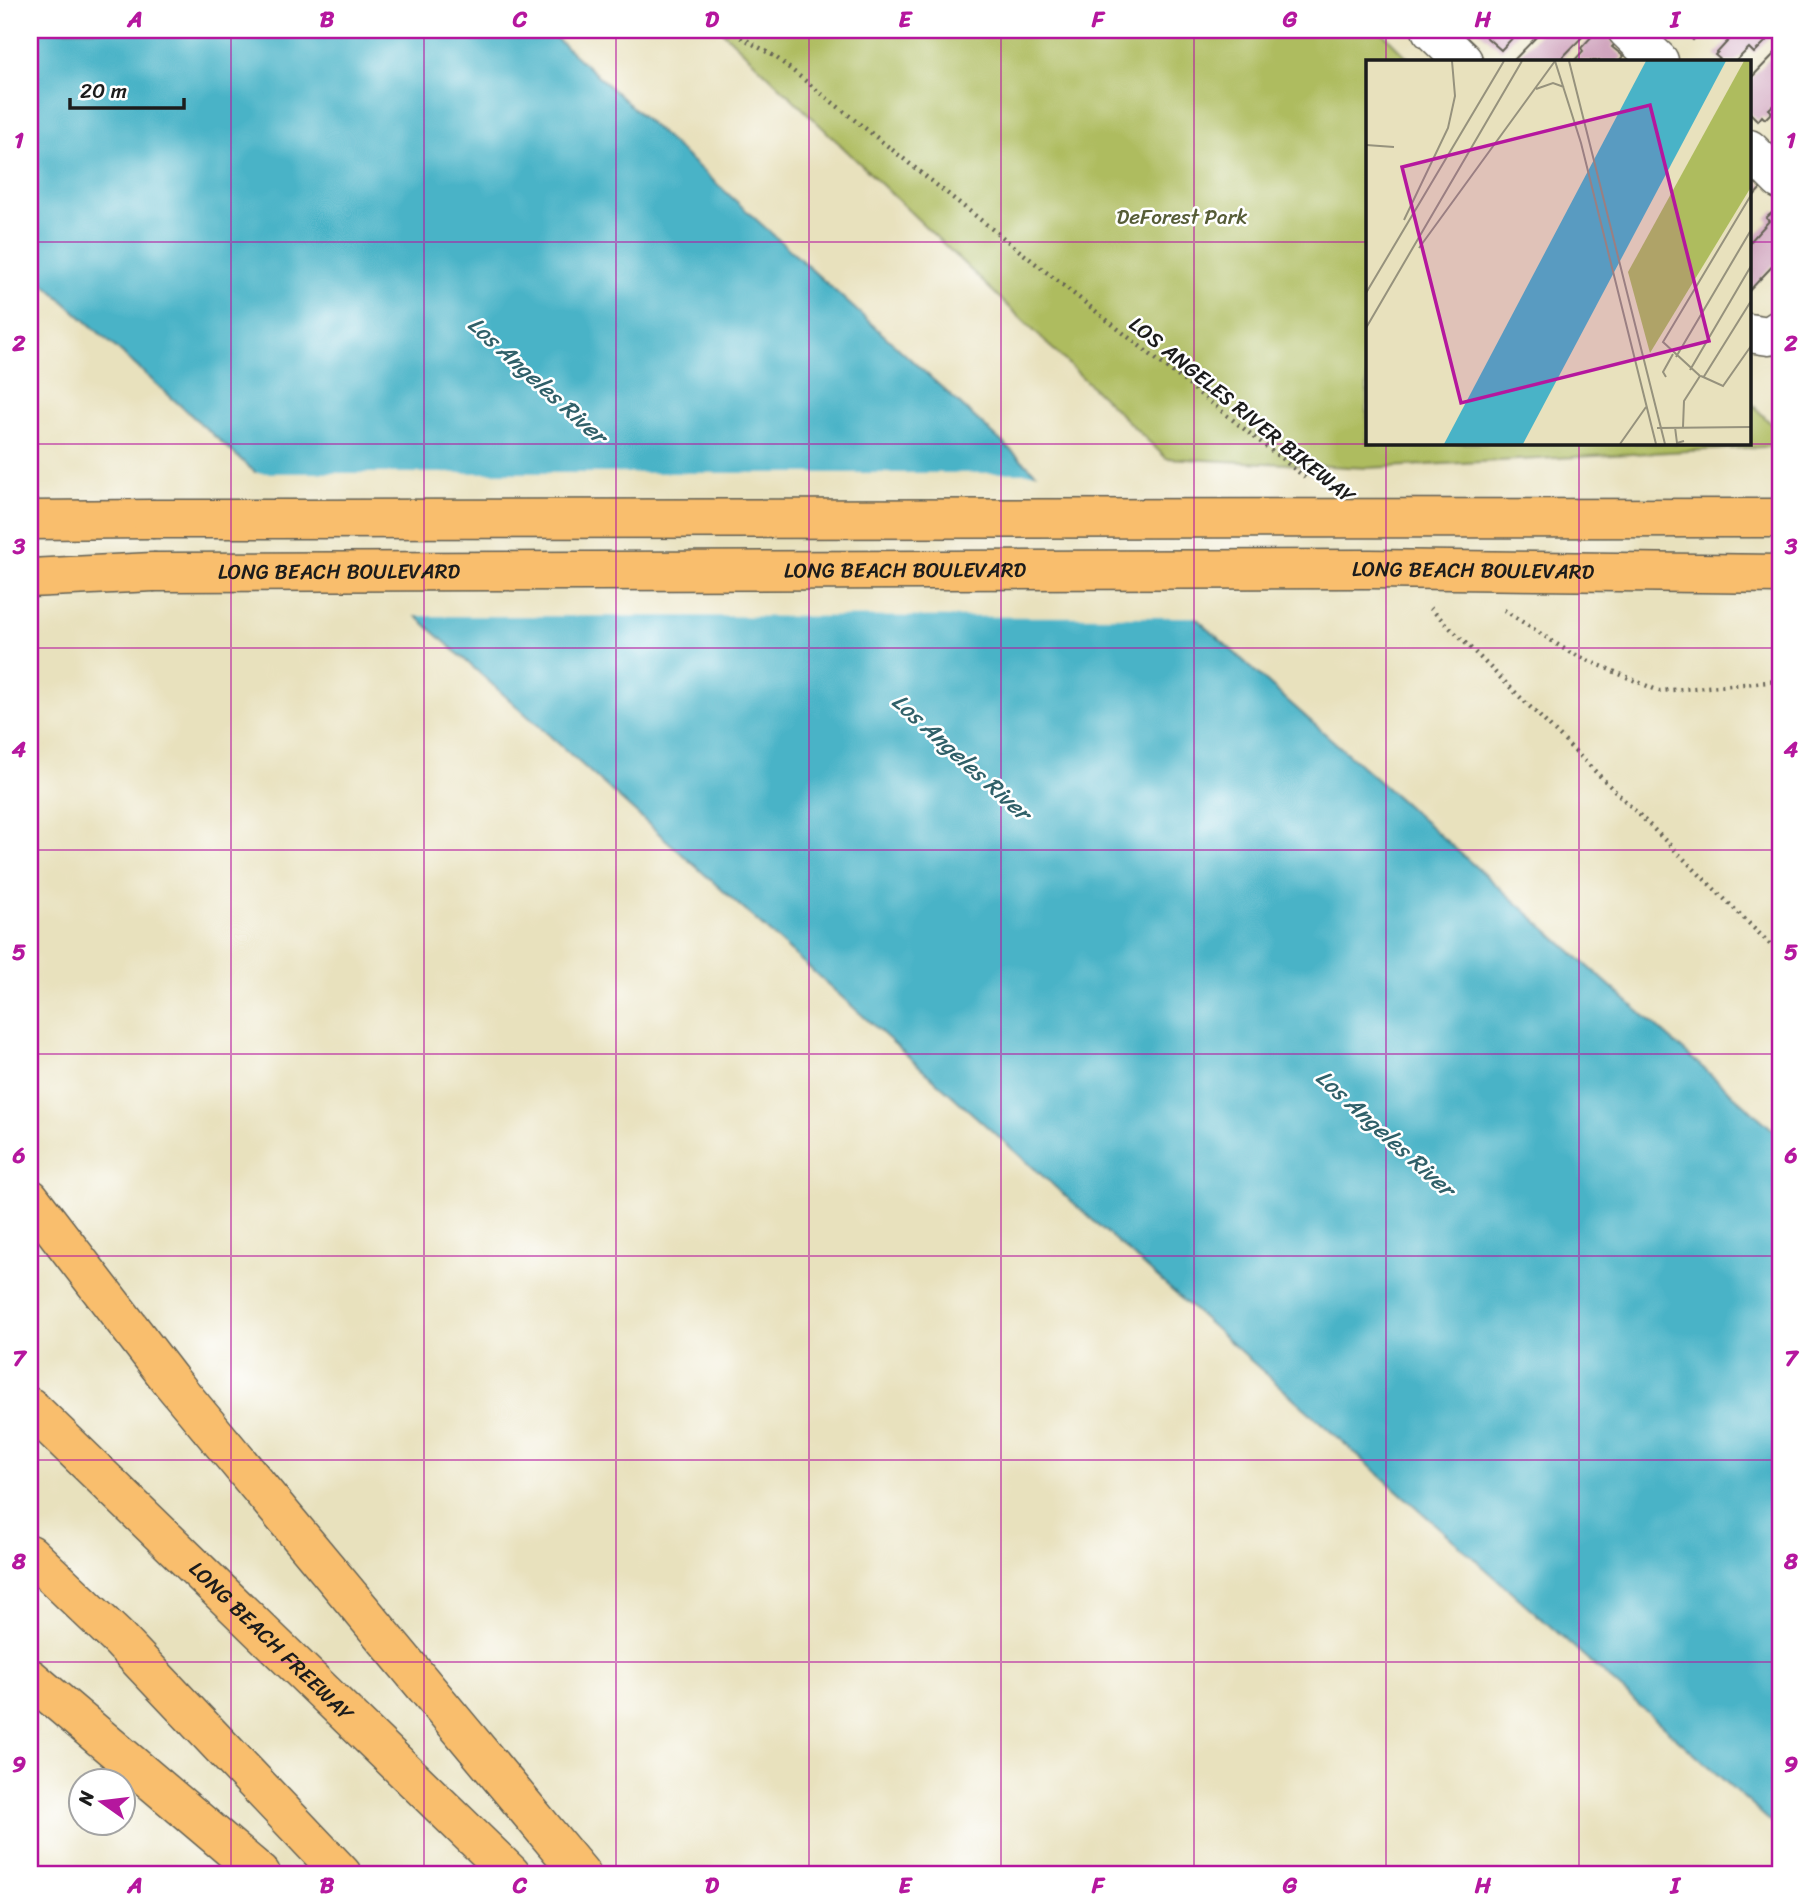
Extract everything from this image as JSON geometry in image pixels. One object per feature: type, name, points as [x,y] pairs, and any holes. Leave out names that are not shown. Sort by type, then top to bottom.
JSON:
[{"type":"main road","points":[[30,520],[1780,518]]},
{"type":"main road","name":"LONG BEACH BOULEVARD","points":[[30,578],[153,572],[1370,569],[1780,574]]},
{"type":"main road","points":[[30,1198],[170,1380],[581,1874]]},
{"type":"main road","name":"LONG BEACH FREEWAY","points":[[30,1407],[511,1874]]},
{"type":"main road","points":[[30,1554],[119,1639],[342,1874]]},
{"type":"main road","points":[[30,1678],[261,1874]]},
{"type":"lane","points":[[1431,30],[1462,60]]},
{"type":"lane","points":[[1627,30],[1658,60]]},
{"type":"lane","points":[[1750,150],[1780,180]]},
{"type":"lane","points":[[1750,333],[1769,336],[1780,329]]},
{"type":"path","name":"LOS ANGELES RIVER BIKEWAY","points":[[729,30],[774,56],[1314,485]]},
{"type":"path","points":[[1422,599],[1448,628],[1780,954]]},
{"type":"path","points":[[1499,607],[1569,652],[1659,691],[1780,681]]},
{"type":"green space","name":"DeForest Park","points":[[721,30],[1380,30],[1410,60],[1366,60],[1366,444],[1750,444],[1750,402],[1780,433],[1780,446],[1368,468],[1166,458]]},
{"type":"water","name":"Los Angeles River","points":[[30,30],[547,30],[1279,693],[1780,1136],[1780,1830],[938,1083],[30,271]]},
{"type":"pier","points":[[251,473],[1042,473],[1200,617],[411,616]]},
{"type":"building","points":[[1478,30],[1520,30],[1501,50]]},
{"type":"building","points":[[1543,30],[1589,30],[1560,60],[1514,60]]},
{"type":"building","points":[[1682,30],[1702,30],[1693,40]]},
{"type":"building","points":[[1738,30],[1771,30],[1774,33],[1754,53],[1749,48],[1737,60],[1721,60],[1715,55]]},
{"type":"building","points":[[1601,31],[1615,44],[1612,47],[1623,56],[1620,60],[1575,60],[1583,51],[1581,48],[1594,34],[1596,36]]},
{"type":"building","points":[[1780,48],[1780,99],[1769,109],[1772,112],[1765,119],[1762,116],[1758,121],[1750,113],[1750,79]]},
{"type":"building","points":[[1750,170],[1763,186],[1750,200]]},
{"type":"building","points":[[1780,209],[1780,258],[1750,290],[1750,242],[1769,221],[1766,218],[1775,210],[1777,212]]}]
